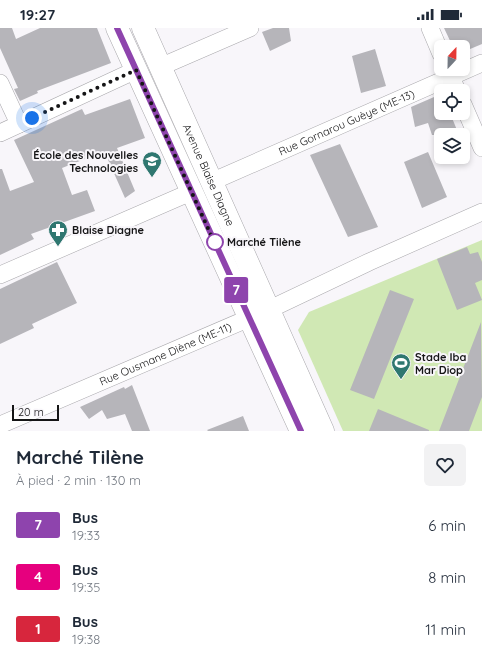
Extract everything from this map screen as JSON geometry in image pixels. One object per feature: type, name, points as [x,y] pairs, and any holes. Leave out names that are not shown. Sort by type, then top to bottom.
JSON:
[{"type":"main road","name":"Avenue Blaise Diagne","points":[[118,28],[192,192],[323,431]]},
{"type":"main road","name":"Avenue Blaise Diagne","points":[[143,28],[211,182],[301,431]]},
{"type":"street","points":[[160,67],[250,28]]},
{"type":"street","points":[[430,28],[435,40]]},
{"type":"street","name":"Rue Gornarou Guèye (ME-13)","points":[[211,182],[452,79],[482,63]]},
{"type":"street","points":[[0,133],[136,70]]},
{"type":"street","points":[[0,84],[19,124]]},
{"type":"street","points":[[470,120],[482,148]]},
{"type":"street","points":[[0,275],[192,192]]},
{"type":"street","name":"Rue Ousmane Diène (ME-11)","points":[[0,425],[259,314],[369,262],[482,212]]},
{"type":"green space","name":"Stade Iba Mar Diop","points":[[482,240],[482,431],[343,431],[298,330],[309,312]]},
{"type":"building","points":[[0,28],[12,28],[16,39],[40,28],[97,28],[111,63],[37,91],[38,93],[20,101],[14,89],[18,88],[0,48]]},
{"type":"building","points":[[273,28],[289,28],[291,41],[270,51],[262,32]]},
{"type":"building","points":[[444,28],[482,28],[482,44],[470,49],[470,40],[450,40]]},
{"type":"building","points":[[375,49],[386,86],[361,93],[352,56]]},
{"type":"building","points":[[434,97],[434,120],[453,120],[456,128],[434,128],[434,135],[432,135],[428,123],[415,127],[411,107]]},
{"type":"building","points":[[130,99],[145,138],[117,148],[135,191],[125,198],[105,153],[101,155],[100,153],[62,168],[72,195],[87,190],[95,211],[31,234],[34,239],[0,255],[0,169],[2,169],[10,191],[34,182],[14,140],[82,109],[85,115]]},
{"type":"building","points":[[340,144],[378,227],[348,237],[310,155]]},
{"type":"building","points":[[428,152],[447,197],[422,208],[404,162]]},
{"type":"building","points":[[467,247],[470,254],[478,252],[482,262],[482,280],[475,283],[482,300],[457,310],[437,259]]},
{"type":"building","points":[[57,262],[77,303],[32,324],[34,328],[0,344],[0,289]]},
{"type":"building","points":[[390,290],[414,299],[374,399],[350,390]]},
{"type":"building","points":[[481,322],[482,397],[469,431],[439,431]]},
{"type":"building","points":[[132,385],[150,431],[132,431],[125,414],[107,419],[102,410],[89,419],[80,407],[124,387],[125,389]]},
{"type":"building","points":[[378,409],[429,430],[429,431],[369,431]]},
{"type":"building","points":[[243,416],[249,431],[207,430]]},
{"type":"bus line","name":"7","points":[[117,28],[301,431]]},
{"type":"place","name":"École des Nouvelles Technologies","points":[[152,178]]},
{"type":"place","name":"Marché Tilène","points":[[215,242]]},
{"type":"place","name":"Blaise Diagne","points":[[58,247]]},
{"type":"place","name":"Stade Iba Mar Diop","points":[[401,380]]},
{"type":"route","points":[[32,118],[136,70],[217,248],[215,242]]}]
